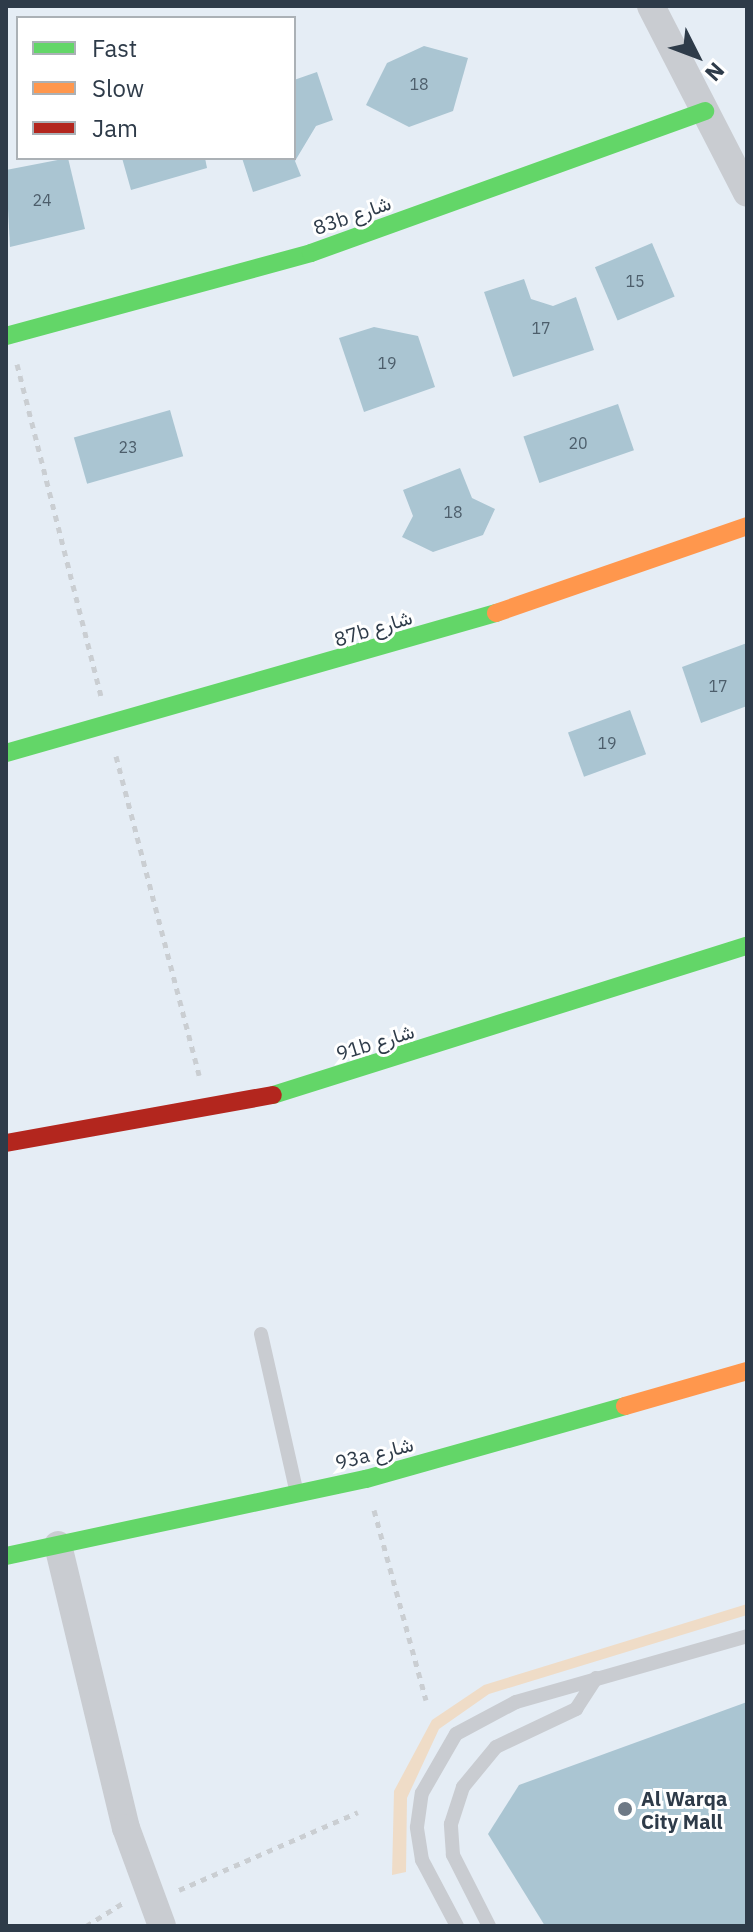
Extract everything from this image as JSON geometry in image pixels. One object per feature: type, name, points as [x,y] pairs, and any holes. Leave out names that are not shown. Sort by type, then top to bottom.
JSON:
[{"type":"street","points":[[651,6],[747,193]]},
{"type":"street","name":"83b شارع","points":[[6,336],[311,253],[705,111]]},
{"type":"street","name":"87b شارع","points":[[6,753],[253,688],[628,572],[747,526]]},
{"type":"street","name":"91b شارع","points":[[6,1143],[275,1095],[747,946]]},
{"type":"street","name":"93a شارع","points":[[6,1556],[366,1479],[747,1371]]},
{"type":"street","points":[[58,1545],[154,1905]]},
{"type":"lane","points":[[261,1334],[297,1495]]},
{"type":"lane","points":[[457,1926],[422,1860],[417,1827],[435,1761],[484,1715],[596,1678],[747,1636]]},
{"type":"lane","points":[[489,1926],[453,1855],[459,1796],[483,1757],[565,1717],[596,1678]]},
{"type":"path","points":[[366,1479],[426,1700]]},
{"type":"path","points":[[86,1926],[154,1905],[358,1812]]},
{"type":"shaded area","points":[[747,1604],[747,1615],[489,1694],[439,1729],[407,1798],[406,1872],[392,1875],[394,1791],[432,1720],[484,1685]]},
{"type":"building","points":[[424,46],[468,58],[453,111],[409,127],[366,105],[387,63]]},
{"type":"building","points":[[317,72],[333,120],[316,126],[296,159],[296,79]]},
{"type":"building","points":[[68,160],[85,229],[10,247],[6,170]]},
{"type":"building","points":[[123,160],[205,160],[207,168],[131,190]]},
{"type":"building","points":[[243,160],[296,160],[301,176],[253,192]]},
{"type":"building","points":[[652,243],[675,296],[618,321],[595,267]]},
{"type":"building","points":[[524,279],[531,299],[553,306],[576,297],[594,350],[513,377],[484,292]]},
{"type":"building","points":[[374,327],[418,336],[435,387],[364,412],[339,338]]},
{"type":"building","points":[[618,404],[634,450],[539,483],[523,437]]},
{"type":"building","points":[[170,410],[183,456],[87,484],[74,438]]},
{"type":"building","points":[[460,468],[472,498],[495,509],[483,535],[433,552],[402,537],[413,516],[403,490]]},
{"type":"building","points":[[747,643],[747,706],[701,723],[682,667]]},
{"type":"building","points":[[630,710],[646,754],[584,777],[568,733]]},
{"type":"building","name":"Al Warqa City Mall","points":[[747,1702],[747,1926],[545,1926],[488,1834],[519,1785]]},
{"type":"traffic: fast","points":[[6,336],[311,253],[705,111]]},
{"type":"traffic: fast","points":[[6,753],[496,613]]},
{"type":"traffic: fast","points":[[273,1095],[747,946]]},
{"type":"traffic: fast","points":[[6,1556],[366,1479],[625,1406]]},
{"type":"traffic: slow","points":[[496,613],[747,526]]},
{"type":"traffic: slow","points":[[625,1406],[747,1371]]},
{"type":"traffic: jam","points":[[6,1143],[273,1095]]},
{"type":"place","name":"Al Warqa City Mall","points":[[625,1809]]}]
